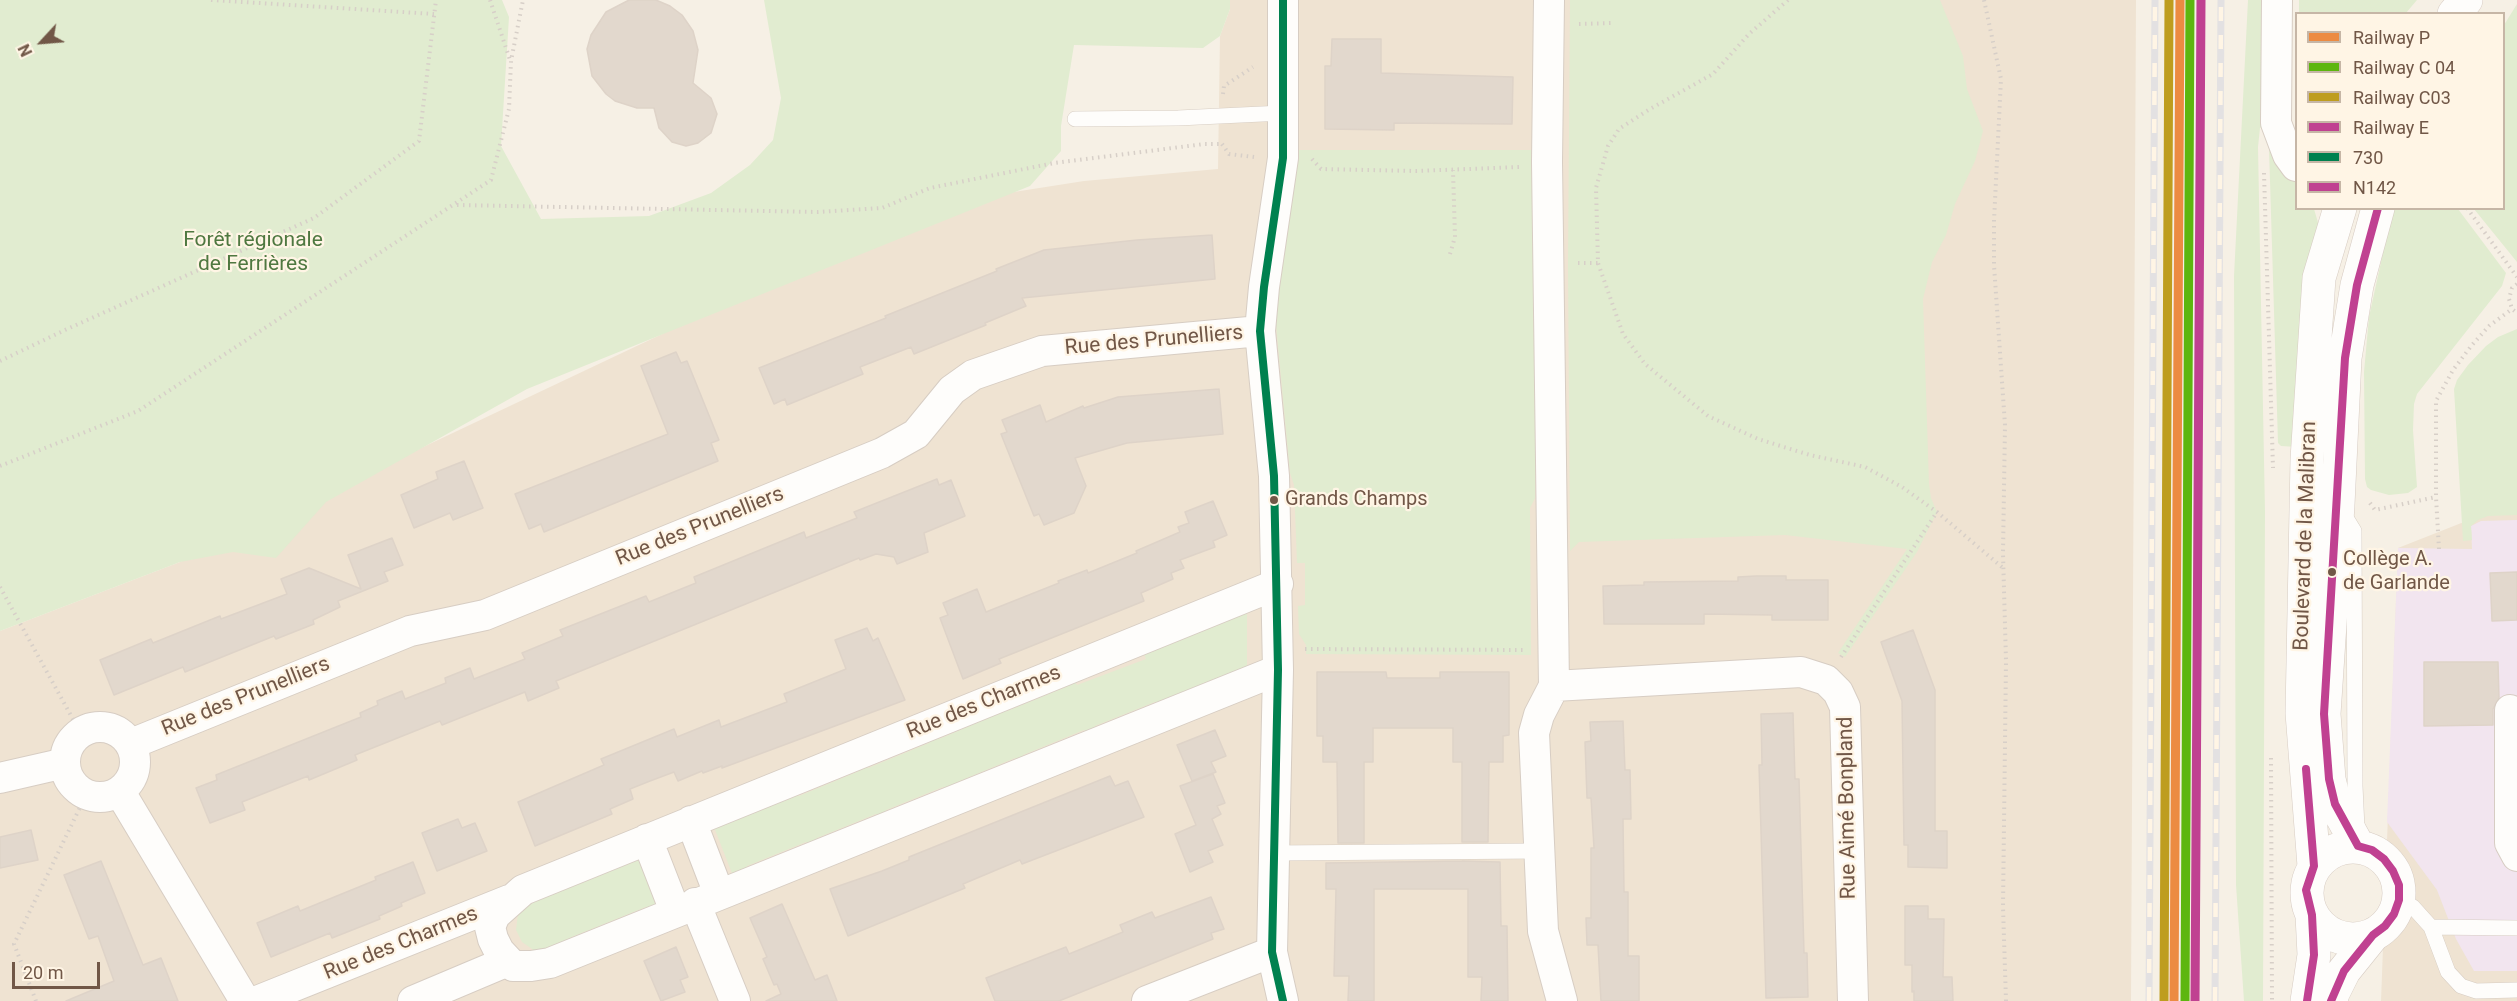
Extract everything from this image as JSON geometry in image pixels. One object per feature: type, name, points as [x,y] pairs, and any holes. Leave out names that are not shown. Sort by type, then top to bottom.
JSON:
[{"type":"main road","points":[[2456,12],[2466,0]]},
{"type":"main road","name":"Boulevard de la Malibran","points":[[2314,866],[2302,713],[2307,459],[2319,278],[2339,210]]},
{"type":"main road","points":[[2345,358],[2338,318],[2341,286],[2360,210]]},
{"type":"main road","name":"Boulevard de la Malibran","points":[[2358,846],[2335,804],[2329,779],[2324,714],[2351,501],[2345,358],[2356,285],[2377,210]]},
{"type":"main road","points":[[2307,1001],[2314,955],[2312,915],[2306,890],[2314,866],[2322,857],[2333,850],[2358,846],[2372,850],[2384,859],[2399,885],[2399,900],[2394,914],[2385,926],[2373,935],[2344,971],[2332,993],[2331,1001]]},
{"type":"main road","points":[[2312,915],[2320,926],[2345,939],[2360,939],[2373,935]]},
{"type":"street","points":[[1283,0],[1283,158],[1264,287],[1260,331],[1274,476],[1278,584],[1272,952],[1283,1001]]},
{"type":"street","points":[[1549,0],[1547,162],[1554,686],[1539,715],[1534,733],[1543,931],[1562,1001]]},
{"type":"street","points":[[2277,0],[2276,123],[2288,155],[2295,165]]},
{"type":"street","points":[[2278,71],[2295,96]]},
{"type":"street","name":"Rue des Prunelliers","points":[[131,744],[410,631],[484,615],[882,453],[916,434],[952,390],[973,375],[1042,351],[1260,331]]},
{"type":"street","name":"Rue des Charmes","points":[[508,961],[493,939],[490,927],[495,915],[523,890],[1278,584]]},
{"type":"street","points":[[413,1001],[508,961],[513,966],[550,963],[1278,670]]},
{"type":"street","points":[[1554,686],[1802,672],[1826,680]]},
{"type":"street","name":"Rue Aimé Bonpland","points":[[1826,680],[1838,692],[1845,707],[1852,1001]]},
{"type":"street","points":[[2510,710],[2510,843],[2517,856]]},
{"type":"street","points":[[91,727],[114,729],[131,744],[136,765],[133,776],[120,792],[110,797],[86,795],[71,782],[65,763],[66,751],[80,732],[91,727]]},
{"type":"street","points":[[0,778],[65,763]]},
{"type":"street","points":[[120,792],[245,1001]]},
{"type":"street","points":[[691,821],[696,903]]},
{"type":"street","points":[[647,838],[696,903],[735,1001]]},
{"type":"street","name":"Rue des Charmes","points":[[257,1001],[512,899]]},
{"type":"street","points":[[1147,1001],[1272,952]]},
{"type":"lane","points":[[1075,119],[1178,118],[1283,113]]},
{"type":"lane","points":[[1274,853],[1538,851]]},
{"type":"lane","points":[[2399,900],[2413,907],[2431,927],[2448,972],[2461,986],[2476,991],[2517,990]]},
{"type":"lane","points":[[2431,927],[2517,928]]},
{"type":"path","points":[[211,0],[435,14]]},
{"type":"path","points":[[0,361],[314,218],[419,141],[436,0]]},
{"type":"path","points":[[490,0],[511,61]]},
{"type":"path","points":[[0,466],[138,411],[457,205],[492,180],[509,109],[511,61],[523,0]]},
{"type":"path","points":[[1788,0],[1749,34],[1713,74],[1619,129],[1608,146],[1596,188],[1598,263],[1623,334],[1644,364],[1708,416],[1758,439],[1810,455],[1865,467],[1902,487],[1937,512],[2004,569]]},
{"type":"path","points":[[1984,0],[2001,79],[1994,221],[2005,425],[2006,661],[2003,907],[2006,1001]]},
{"type":"path","points":[[2273,469],[2264,163],[2266,136],[2276,123]]},
{"type":"path","points":[[457,205],[818,212],[882,208],[930,188],[1054,163],[1204,144],[1222,144]]},
{"type":"path","points":[[1283,158],[1312,159],[1321,168],[1417,171],[1522,167]]},
{"type":"path","points":[[1450,254],[1455,237],[1453,170]]},
{"type":"path","points":[[2468,210],[2517,277]]},
{"type":"path","points":[[2517,284],[2510,293],[2512,309],[2517,313]]},
{"type":"path","points":[[2439,549],[2436,497],[2436,401],[2453,370],[2472,345],[2489,326],[2512,309]]},
{"type":"path","points":[[2351,501],[2375,510],[2436,497]]},
{"type":"path","points":[[1826,680],[1937,512]]},
{"type":"path","points":[[0,587],[80,732]]},
{"type":"path","points":[[1299,649],[1534,650],[1535,630],[1554,630]]},
{"type":"path","points":[[2271,751],[2272,1001]]},
{"type":"path","points":[[36,1001],[14,944],[86,795]]},
{"type":"shaded area","points":[[1230,0],[2136,0],[2131,1001],[0,1001],[0,631],[180,562],[937,204],[1084,181],[1218,169],[1220,36],[1230,9]]},
{"type":"shaded area","points":[[2517,501],[2517,1001],[2381,1001],[2398,548]]},
{"type":"shaded area","points":[[2517,520],[2517,971],[2474,971],[2456,939],[2437,890],[2387,822],[2398,548],[2472,549],[2471,526],[2481,521]]},
{"type":"green space","name":"Forêt régionale de Ferrières","points":[[0,0],[502,0],[509,17],[501,146],[541,219],[649,216],[711,193],[750,165],[773,140],[781,98],[764,0],[1230,0],[1230,9],[1220,36],[1203,48],[1074,45],[1061,126],[1061,151],[1030,186],[527,389],[326,502],[276,558],[233,552],[180,562],[0,631]]},
{"type":"green space","points":[[1570,0],[1940,0],[1963,56],[1967,89],[1983,131],[1975,161],[1955,204],[1946,235],[1932,262],[1923,299],[1929,484],[1931,498],[1937,512],[1917,552],[1845,657],[1838,653],[1907,549],[1785,535],[1579,542],[1570,551],[1568,263]]},
{"type":"green space","points":[[2248,0],[2266,0],[2267,125],[2260,128],[2258,147],[2265,512],[2263,1001],[2244,1001],[2236,885],[2234,276]]},
{"type":"green space","points":[[2299,0],[2417,0],[2407,12],[2299,12]]},
{"type":"green space","points":[[2517,4],[2517,262],[2475,210],[2505,210],[2505,23]]},
{"type":"green space","points":[[2269,148],[2295,182],[2295,210],[2314,210],[2319,226],[2297,447],[2281,446],[2278,443]]},
{"type":"green space","points":[[1299,150],[1533,150],[1536,451],[1535,498],[1530,508],[1531,655],[1306,654],[1306,645],[1299,634],[1298,606],[1305,605],[1305,563],[1297,563],[1294,485],[1290,473],[1276,325],[1276,298]]},
{"type":"green space","points":[[2394,210],[2459,210],[2506,273],[2502,286],[2417,394],[2414,404],[2413,430],[2417,487],[2408,493],[2389,495],[2371,490],[2367,487],[2365,479],[2364,372],[2369,317]]},
{"type":"green space","points":[[2517,329],[2517,515],[2488,516],[2478,520],[2471,526],[2472,540],[2463,541],[2454,389],[2457,380],[2468,365],[2486,346],[2498,337]]},
{"type":"green space","points":[[1240,612],[1247,613],[1247,673],[1162,709],[1155,702],[1095,726],[1094,736],[1091,737],[1084,730],[1023,755],[1025,764],[1022,765],[1015,758],[955,783],[955,792],[951,794],[943,787],[886,810],[886,820],[882,821],[876,814],[817,838],[816,848],[813,849],[806,842],[747,866],[745,876],[735,881],[712,822],[728,823],[789,799],[795,791],[799,796],[859,771],[860,763],[868,768],[929,743],[933,734],[939,739],[998,714],[999,706],[1003,704],[1007,711],[1066,687],[1068,679],[1073,679],[1077,685],[1146,659],[1142,648]]},
{"type":"green space","points":[[638,852],[662,910],[653,913],[646,907],[567,939],[565,949],[538,953],[522,942],[516,930],[519,906],[543,890],[549,896],[631,863],[630,855]]},
{"type":"building","points":[[629,0],[656,0],[670,6],[682,15],[693,31],[698,50],[693,83],[711,98],[717,114],[711,133],[698,143],[686,146],[672,142],[659,128],[654,108],[637,108],[615,101],[606,94],[592,76],[587,49],[591,35],[606,12]]},
{"type":"building","points":[[1332,39],[1381,39],[1381,73],[1513,77],[1512,124],[1394,123],[1394,130],[1325,129],[1325,66],[1331,66]]},
{"type":"building","points":[[1212,235],[1215,279],[1022,298],[1026,306],[985,323],[986,325],[914,354],[911,347],[860,367],[863,374],[787,405],[785,399],[774,404],[759,368],[886,318],[885,316],[1044,250]]},
{"type":"building","points":[[676,352],[681,363],[687,361],[719,440],[711,443],[718,461],[544,532],[541,524],[529,529],[515,494],[668,434],[641,366]]},
{"type":"building","points":[[1219,389],[1223,434],[1127,443],[1075,458],[1086,486],[1074,513],[1044,525],[1039,514],[1034,516],[1001,434],[1007,432],[1002,420],[1040,405],[1046,422],[1083,406],[1084,408],[1118,397]]},
{"type":"building","points":[[464,461],[483,508],[453,520],[450,513],[414,528],[401,495],[438,479],[436,472]]},
{"type":"building","points":[[937,479],[939,485],[951,480],[965,516],[924,533],[928,552],[897,564],[894,557],[876,554],[860,560],[859,558],[556,681],[559,688],[528,701],[525,692],[442,725],[440,721],[355,755],[357,760],[309,780],[308,776],[242,802],[245,810],[210,823],[196,788],[217,780],[216,775],[361,717],[360,713],[378,705],[377,701],[402,691],[405,699],[446,683],[445,678],[470,668],[474,679],[525,659],[522,653],[563,636],[560,630],[646,596],[649,602],[696,583],[694,577],[804,532],[806,538],[857,518],[854,512]]},
{"type":"building","points":[[1213,501],[1227,535],[1213,541],[1215,547],[1180,560],[1184,568],[1171,573],[1173,579],[1141,593],[1144,601],[999,659],[1001,663],[963,679],[940,618],[948,615],[943,603],[977,589],[986,612],[1059,583],[1058,581],[1087,570],[1088,573],[1137,553],[1136,551],[1180,532],[1178,527],[1189,523],[1185,512]]},
{"type":"building","points":[[392,538],[403,565],[384,572],[388,581],[338,601],[340,607],[313,620],[314,624],[276,639],[274,636],[185,672],[183,667],[114,695],[100,660],[151,639],[153,643],[220,616],[221,619],[287,594],[281,579],[309,568],[361,589],[348,555]]},
{"type":"building","points":[[2517,572],[2517,620],[2492,621],[2490,573]]},
{"type":"building","points":[[1786,576],[1786,580],[1828,580],[1828,620],[1772,620],[1772,615],[1704,614],[1704,624],[1604,624],[1603,586],[1644,585],[1644,582],[1738,581],[1738,577]]},
{"type":"building","points":[[867,628],[873,641],[878,638],[905,700],[722,768],[722,766],[703,773],[702,771],[678,781],[674,772],[650,781],[630,789],[633,799],[610,809],[612,814],[535,846],[518,802],[604,765],[601,759],[674,729],[677,737],[719,720],[721,727],[787,702],[784,694],[846,669],[835,640]]},
{"type":"building","points":[[1913,630],[1935,690],[1935,831],[1947,831],[1947,868],[1908,867],[1908,845],[1904,845],[1902,701],[1881,642]]},
{"type":"building","points":[[2424,662],[2498,662],[2499,698],[2493,709],[2493,725],[2424,726]]},
{"type":"building","points":[[1317,672],[1386,672],[1387,678],[1440,678],[1440,672],[1509,672],[1509,735],[1503,736],[1503,762],[1489,762],[1488,842],[1462,842],[1462,762],[1453,762],[1453,728],[1373,728],[1373,762],[1364,762],[1364,843],[1338,843],[1337,762],[1323,762],[1323,736],[1317,736]]},
{"type":"building","points":[[1793,713],[1795,779],[1799,779],[1804,953],[1807,953],[1808,997],[1766,998],[1759,765],[1762,765],[1761,714]]},
{"type":"building","points":[[1623,721],[1625,770],[1630,770],[1631,819],[1623,819],[1624,892],[1628,892],[1628,956],[1639,956],[1639,1001],[1601,1001],[1598,945],[1587,945],[1586,918],[1591,918],[1591,848],[1594,848],[1591,798],[1587,798],[1585,742],[1591,741],[1590,722]]},
{"type":"building","points":[[1215,730],[1226,756],[1211,762],[1216,772],[1192,781],[1177,745]]},
{"type":"building","points":[[1213,774],[1225,803],[1217,806],[1221,814],[1212,819],[1223,845],[1208,851],[1213,862],[1190,872],[1175,834],[1196,825],[1180,786]]},
{"type":"building","points":[[1110,776],[1115,786],[1128,781],[1144,817],[1022,864],[1020,860],[963,884],[965,888],[848,936],[830,889],[882,871],[909,860],[909,857]]},
{"type":"building","points":[[458,819],[462,828],[475,823],[487,851],[437,871],[422,833]]},
{"type":"building","points":[[31,830],[38,860],[0,868],[0,837]]},
{"type":"building","points":[[101,861],[143,965],[161,958],[178,1001],[66,1001],[114,981],[98,936],[89,939],[64,875]]},
{"type":"building","points":[[413,862],[425,893],[401,903],[402,906],[379,916],[380,919],[332,938],[330,933],[271,957],[257,923],[298,906],[300,911]]},
{"type":"building","points":[[1500,862],[1501,926],[1507,926],[1508,1001],[1481,1001],[1482,977],[1468,977],[1468,889],[1374,889],[1374,1001],[1348,1001],[1349,976],[1334,976],[1336,889],[1326,889],[1326,863]]},
{"type":"building","points":[[1211,897],[1224,929],[1211,933],[1213,939],[1059,1001],[995,1001],[986,978],[1066,947],[1069,954],[1123,932],[1120,925],[1152,912],[1155,918]]},
{"type":"building","points":[[782,904],[815,980],[827,975],[837,1001],[766,1001],[781,994],[777,984],[774,985],[763,959],[767,957],[750,918]]},
{"type":"building","points":[[1905,906],[1928,906],[1928,919],[1944,919],[1943,977],[1952,977],[1953,1001],[1914,1001],[1912,965],[1905,965]]},
{"type":"building","points":[[676,947],[688,977],[680,980],[685,992],[661,1001],[644,961]]},
{"type":"railway","points":[[2149,1001],[2155,0]]},
{"type":"railway","points":[[2215,1001],[2221,0]]},
{"type":"rail line","name":"C03","points":[[2164,1001],[2169,0]]},
{"type":"rail line","name":"P","points":[[2174,1001],[2180,0]]},
{"type":"rail line","name":"E","points":[[2195,1001],[2201,0]]},
{"type":"transit line","name":"730","points":[[1283,0],[1283,158],[1264,287],[1260,331],[1274,476],[1278,670],[1272,952],[1283,1001]]},
{"type":"transit line","points":[[2185,1001],[2190,0]]},
{"type":"transit line","name":"N142","points":[[2331,1001],[2344,971],[2373,935],[2385,926],[2394,914],[2399,900],[2399,885],[2393,871],[2384,859],[2372,850],[2358,846],[2335,804],[2329,779],[2324,714],[2345,358],[2357,285],[2377,210]]},
{"type":"transit line","name":"N142","points":[[2306,769],[2314,866],[2306,890],[2312,915],[2314,955],[2307,1001]]},
{"type":"place","name":"Grands Champs","points":[[1274,500]]},
{"type":"place","name":"Collège A. de Garlande","points":[[2332,572]]}]
